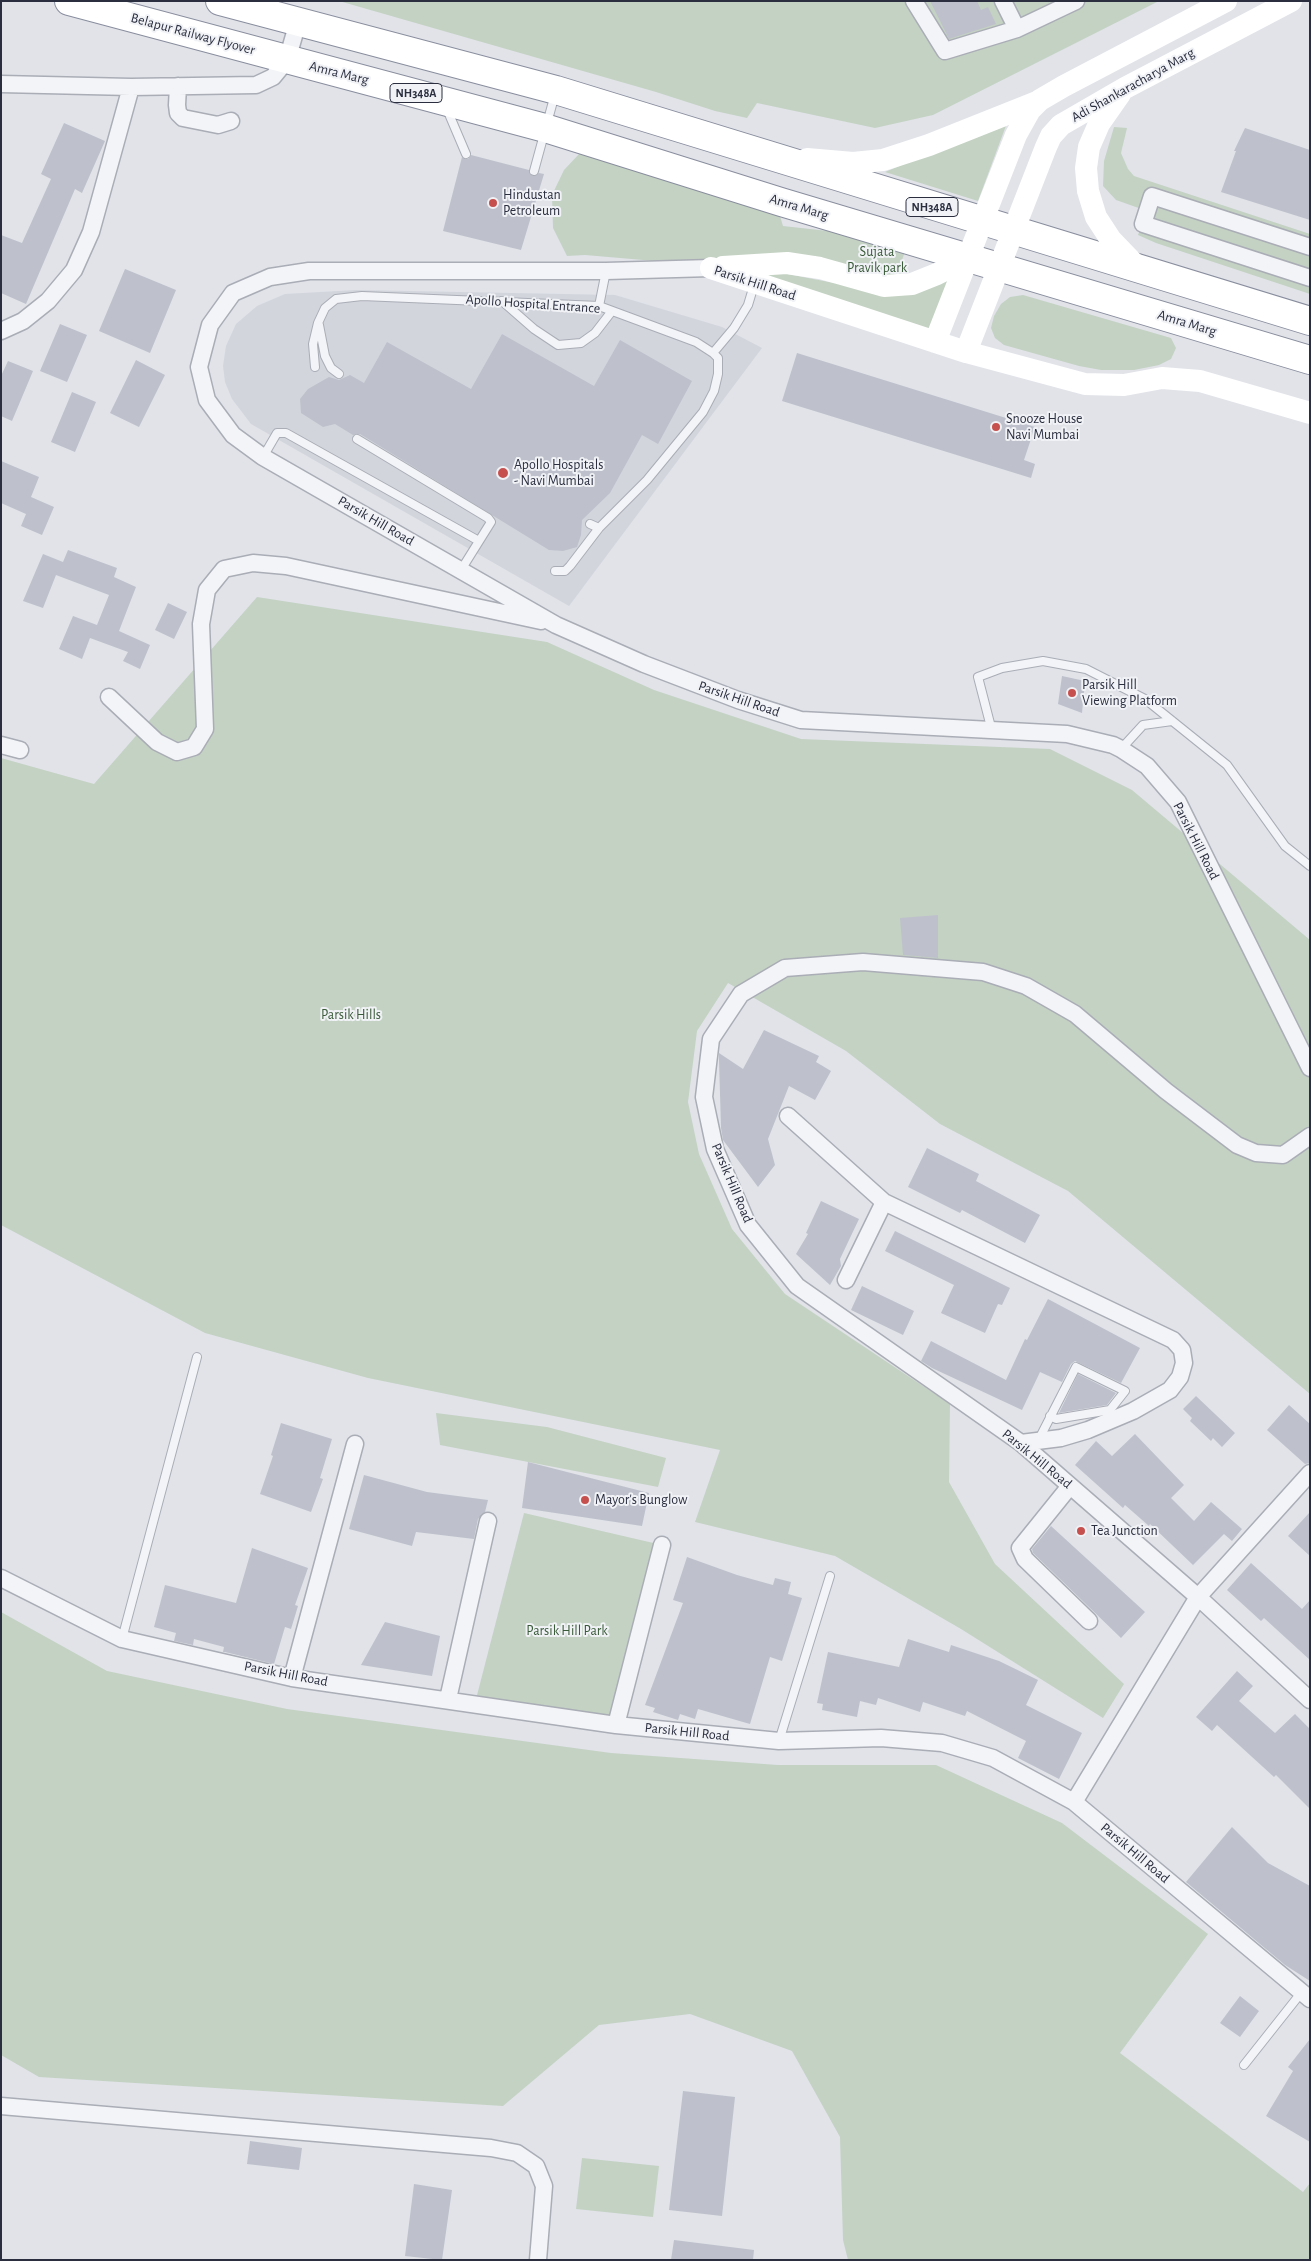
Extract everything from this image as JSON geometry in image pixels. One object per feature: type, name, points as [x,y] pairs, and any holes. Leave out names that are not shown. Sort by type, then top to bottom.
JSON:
[{"type":"highway","name":"Belapur Railway Flyover","points":[[69,1],[287,60]]},
{"type":"highway","name":"NH348A","points":[[220,1],[556,90],[779,157],[1014,232],[1310,321]]},
{"type":"highway","name":"Amra Marg","points":[[287,60],[545,128],[999,268],[1310,360]]},
{"type":"main road","points":[[779,157],[853,163],[879,161],[929,145],[1040,100],[1226,1]]},
{"type":"main road","name":"Adi Shankaracharya Marg","points":[[999,268],[1051,136],[1062,125],[1125,88],[1291,1]]},
{"type":"main road","points":[[1125,88],[1099,124],[1089,147],[1086,168],[1088,191],[1096,217],[1111,240],[1138,268]]},
{"type":"main road","points":[[935,342],[1022,121],[1040,100]]},
{"type":"main road","points":[[711,268],[787,263],[820,268],[884,286],[912,284],[968,258]]},
{"type":"main road","name":"Parsik Hill Road","points":[[711,268],[966,352],[1085,384],[1124,385],[1162,378],[1200,381],[1310,412]]},
{"type":"main road","points":[[966,352],[999,268]]},
{"type":"street","points":[[914,1],[945,51],[1017,29],[1076,1]]},
{"type":"street","points":[[1003,1],[1017,29]]},
{"type":"street","points":[[1,84],[131,87],[256,85],[273,77],[287,60],[298,22]]},
{"type":"street","points":[[178,86],[178,113],[183,118],[218,125],[231,121]]},
{"type":"street","points":[[1,331],[23,321],[48,301],[74,270],[91,232],[131,87]]},
{"type":"street","points":[[1310,247],[1152,196],[1143,224],[1310,278]]},
{"type":"street","name":"Parsik Hill Road","points":[[711,268],[606,271],[309,272],[270,277],[233,293],[210,325],[199,367],[207,400],[232,435],[263,457],[556,625],[644,664],[738,700],[801,720],[1068,734],[1113,745],[1147,766],[1178,802],[1310,1068]]},
{"type":"street","points":[[109,697],[157,742],[177,752],[194,747],[205,728],[201,624],[208,590],[224,568],[253,563],[286,566],[556,625]]},
{"type":"street","points":[[1,745],[20,750]]},
{"type":"street","name":"Parsik Hill Road","points":[[1310,1136],[1283,1155],[1256,1153],[1237,1145],[1166,1092],[1075,1014],[1026,986],[983,972],[863,962],[785,968],[741,994],[711,1039],[704,1097],[715,1149],[748,1225],[797,1286],[1021,1443],[1198,1596],[1310,1700]]},
{"type":"street","points":[[788,1116],[884,1202],[1173,1340],[1182,1350],[1184,1363],[1180,1377],[1170,1390],[1133,1411],[1088,1430],[1021,1443]]},
{"type":"street","points":[[846,1280],[884,1202]]},
{"type":"street","points":[[292,1678],[355,1444]]},
{"type":"street","points":[[1074,1802],[1198,1596],[1310,1473]]},
{"type":"street","points":[[1070,1486],[1020,1548],[1025,1559],[1089,1621]]},
{"type":"street","points":[[448,1699],[488,1521]]},
{"type":"street","points":[[616,1725],[662,1545]]},
{"type":"street","name":"Parsik Hill Road","points":[[1,1578],[122,1639],[292,1678],[448,1699],[616,1725],[779,1741],[881,1738],[942,1743],[993,1758],[1074,1802],[1306,1996]]},
{"type":"street","points":[[1,2106],[491,2148],[516,2153],[536,2166],[544,2186],[538,2260]]},
{"type":"lane","points":[[534,171],[556,90]]},
{"type":"lane","points":[[443,100],[466,154]]},
{"type":"lane","points":[[600,306],[606,271]]},
{"type":"lane","points":[[556,571],[564,571],[570,566],[599,528],[647,480],[703,412],[714,391],[718,374],[718,358],[713,353],[734,328],[748,305],[755,283]]},
{"type":"lane","name":"Apollo Hospital Entrance","points":[[315,367],[313,344],[318,324],[325,308],[336,299],[362,296],[600,306],[696,342],[713,353]]},
{"type":"lane","points":[[502,301],[520,318],[558,345],[581,343],[595,333],[612,310]]},
{"type":"lane","points":[[318,324],[325,356],[331,368],[339,374]]},
{"type":"lane","points":[[263,457],[277,433],[286,433],[479,541]]},
{"type":"lane","points":[[357,439],[488,518],[491,522],[461,570]]},
{"type":"lane","points":[[590,524],[599,528]]},
{"type":"lane","points":[[992,731],[978,677],[1002,668],[1043,661],[1086,669],[1145,699],[1228,765],[1285,846],[1310,866]]},
{"type":"lane","points":[[1121,750],[1144,724],[1172,721]]},
{"type":"lane","points":[[122,1639],[197,1357]]},
{"type":"lane","points":[[1038,1441],[1050,1416],[1076,1367],[1126,1391],[1110,1410],[1056,1419],[1050,1416]]},
{"type":"lane","points":[[779,1741],[830,1576]]},
{"type":"lane","points":[[1244,2065],[1306,1996]]},
{"type":"shaded area","name":"Apollo Hospitals - Navi Mumbai","points":[[356,290],[615,295],[722,327],[762,348],[569,606],[251,424],[232,399],[225,382],[223,366],[226,346],[236,324],[257,306],[285,294]]},
{"type":"green space","points":[[339,1],[1159,1],[933,115],[875,128],[757,103],[747,118],[715,111],[656,92]]},
{"type":"green space","points":[[1007,123],[978,201],[885,172],[960,141]]},
{"type":"green space","points":[[1114,127],[1127,128],[1121,153],[1128,169],[1134,176],[1310,234],[1310,294],[1156,243],[1138,235],[1147,211],[1116,200],[1103,186],[1104,161]]},
{"type":"green space","name":"Sujata Pravik park","points":[[580,153],[780,216],[783,226],[909,240],[901,263],[900,285],[852,278],[585,255],[567,256],[553,228],[552,195],[564,170]]},
{"type":"green space","points":[[782,273],[834,283],[953,274],[930,331],[760,275]]},
{"type":"green space","points":[[1023,295],[1171,338],[1176,348],[1171,359],[1159,365],[1134,370],[1101,370],[1079,366],[1004,345],[995,338],[991,328],[994,316],[1001,304],[1010,297]]},
{"type":"green space","name":"Parsik Hills","points":[[257,597],[547,642],[654,690],[801,739],[1050,749],[1132,790],[1310,940],[1310,1394],[1068,1191],[940,1124],[846,1051],[728,983],[697,1031],[688,1102],[699,1154],[732,1229],[785,1294],[950,1404],[949,1482],[995,1564],[1124,1684],[1103,1718],[961,1629],[835,1556],[695,1522],[720,1450],[368,1378],[205,1333],[1,1225],[1,758],[94,784]]},
{"type":"green space","points":[[436,1413],[547,1427],[666,1458],[658,1487],[440,1445]]},
{"type":"green space","name":"Parsik Hill Park","points":[[524,1513],[662,1545],[616,1725],[475,1703]]},
{"type":"green space","points":[[1,1612],[107,1671],[287,1709],[611,1753],[778,1765],[936,1765],[1062,1823],[1208,1934],[1120,2053],[1303,2192],[1310,2183],[1310,2260],[848,2260],[843,2240],[840,2137],[792,2051],[690,2014],[599,2025],[503,2106],[39,2077],[1,2055]]},
{"type":"green space","points":[[582,2158],[659,2166],[653,2217],[576,2209]]},
{"type":"building","points":[[930,1],[977,1],[981,10],[988,7],[996,24],[949,39]]},
{"type":"building","points":[[64,123],[105,141],[82,193],[75,189],[26,304],[1,293],[1,235],[22,243],[51,179],[41,174]]},
{"type":"building","points":[[1245,128],[1310,150],[1310,220],[1221,192],[1236,151],[1234,151]]},
{"type":"building","name":"Hindustan Petroleum","points":[[471,155],[529,170],[533,176],[539,173],[544,174],[521,250],[443,231],[462,157],[468,159]]},
{"type":"building","points":[[125,269],[176,290],[150,353],[99,331]]},
{"type":"building","points":[[60,324],[87,335],[67,382],[40,371]]},
{"type":"building","name":"Apollo Hospitals - Navi Mumbai","points":[[502,334],[594,386],[620,340],[692,381],[658,444],[642,435],[610,493],[582,520],[581,535],[577,547],[563,551],[549,550],[360,434],[353,435],[335,424],[323,427],[301,413],[300,399],[308,389],[329,377],[339,380],[350,375],[364,383],[387,342],[471,389]]},
{"type":"building","points":[[797,353],[1035,427],[1024,460],[1035,464],[1031,478],[782,401]]},
{"type":"building","points":[[136,360],[165,375],[139,427],[110,413]]},
{"type":"building","points":[[8,361],[33,371],[12,421],[1,416],[1,376]]},
{"type":"building","points":[[72,392],[96,402],[75,452],[51,442]]},
{"type":"building","points":[[1,461],[39,477],[31,497],[54,507],[42,535],[21,526],[26,514],[1,503]]},
{"type":"building","points":[[68,550],[117,568],[114,577],[136,587],[119,631],[150,645],[140,669],[123,661],[128,652],[90,638],[82,659],[59,649],[73,616],[97,625],[109,595],[56,575],[43,608],[23,601],[43,554],[63,562]]},
{"type":"building","points":[[168,603],[187,612],[174,639],[155,630]]},
{"type":"building","name":"Parsik Hill Viewing Platform","points":[[1062,676],[1085,681],[1082,713],[1058,704]]},
{"type":"building","points":[[938,915],[938,958],[903,955],[900,918]]},
{"type":"building","points":[[764,1030],[819,1056],[816,1062],[831,1071],[815,1100],[789,1086],[768,1139],[775,1165],[758,1187],[723,1140],[719,1053],[743,1069]]},
{"type":"building","points":[[927,1148],[979,1174],[976,1181],[1040,1215],[1025,1243],[962,1210],[960,1213],[908,1187]]},
{"type":"building","points":[[821,1201],[859,1219],[840,1259],[841,1266],[830,1285],[796,1254],[808,1234],[806,1233]]},
{"type":"building","points":[[895,1231],[1010,1288],[1002,1305],[998,1304],[985,1333],[941,1313],[954,1285],[885,1251]]},
{"type":"building","points":[[862,1286],[914,1311],[903,1335],[851,1310]]},
{"type":"building","points":[[1048,1299],[1140,1348],[1121,1383],[1075,1361],[1071,1364],[1062,1382],[1040,1372],[1022,1410],[921,1361],[931,1341],[1006,1380],[1025,1339],[1027,1340]]},
{"type":"building","points":[[1078,1374],[1116,1393],[1107,1405],[1059,1413]]},
{"type":"building","points":[[1196,1396],[1235,1433],[1222,1447],[1213,1438],[1211,1441],[1190,1421],[1192,1418],[1183,1409]]},
{"type":"building","points":[[1289,1405],[1310,1424],[1310,1463],[1305,1464],[1267,1430]]},
{"type":"building","points":[[281,1423],[332,1439],[320,1478],[323,1479],[311,1512],[260,1494],[273,1456],[271,1455]]},
{"type":"building","points":[[1135,1434],[1184,1485],[1171,1498],[1194,1521],[1211,1502],[1242,1529],[1232,1541],[1224,1534],[1193,1565],[1150,1524],[1149,1526],[1125,1505],[1123,1508],[1075,1465],[1096,1441],[1112,1456]]},
{"type":"building","name":"Mayor's Bunglow","points":[[528,1462],[649,1493],[642,1526],[522,1508]]},
{"type":"building","points":[[364,1475],[427,1492],[488,1500],[485,1512],[478,1519],[474,1539],[416,1532],[412,1546],[349,1529]]},
{"type":"building","points":[[1310,1512],[1310,1556],[1288,1536]]},
{"type":"building","points":[[1051,1526],[1145,1612],[1121,1638],[1033,1553],[1032,1549]]},
{"type":"building","points":[[252,1548],[308,1568],[295,1605],[298,1606],[291,1629],[285,1627],[274,1664],[223,1652],[224,1647],[194,1639],[193,1645],[174,1641],[176,1633],[154,1627],[165,1585],[236,1603]]},
{"type":"building","points":[[687,1557],[737,1575],[773,1585],[775,1578],[791,1582],[788,1594],[802,1598],[782,1661],[770,1657],[750,1724],[698,1709],[695,1719],[680,1714],[678,1720],[653,1712],[655,1708],[645,1705],[683,1603],[673,1600]]},
{"type":"building","points":[[1251,1563],[1302,1609],[1310,1600],[1310,1660],[1264,1618],[1261,1621],[1227,1590]]},
{"type":"building","points":[[385,1622],[440,1636],[432,1676],[361,1665]]},
{"type":"building","points":[[908,1639],[949,1652],[951,1645],[999,1661],[1038,1680],[1026,1705],[1082,1733],[1059,1779],[1018,1758],[1026,1741],[967,1711],[965,1716],[923,1702],[920,1712],[878,1698],[876,1705],[860,1701],[857,1717],[822,1710],[823,1704],[817,1703],[828,1652],[899,1667]]},
{"type":"building","points":[[1237,1671],[1253,1686],[1239,1701],[1275,1733],[1295,1714],[1310,1729],[1310,1809],[1276,1775],[1274,1777],[1217,1725],[1212,1731],[1196,1717]]},
{"type":"building","points":[[1232,1827],[1268,1863],[1310,1886],[1310,1981],[1285,1965],[1186,1882]]},
{"type":"building","points":[[1240,1996],[1259,2011],[1240,2037],[1220,2023]]},
{"type":"building","points":[[1310,2039],[1310,2142],[1266,2116],[1293,2071],[1288,2067]]},
{"type":"building","points":[[683,2091],[735,2097],[722,2216],[669,2210]]},
{"type":"building","points":[[250,2141],[302,2148],[299,2170],[247,2164]]},
{"type":"building","points":[[414,2184],[452,2190],[442,2260],[405,2256]]},
{"type":"building","points":[[674,2240],[754,2250],[753,2260],[671,2260]]},
{"type":"place","name":"Hindustan Petroleum","points":[[493,203]]},
{"type":"place","name":"Snooze House Navi Mumbai","points":[[996,427]]},
{"type":"place","name":"Apollo Hospitals - Navi Mumbai","points":[[503,473]]},
{"type":"place","name":"Parsik Hill Viewing Platform","points":[[1072,693]]},
{"type":"place","name":"Mayor's Bunglow","points":[[585,1500]]},
{"type":"place","name":"Tea Junction","points":[[1081,1531]]}]
